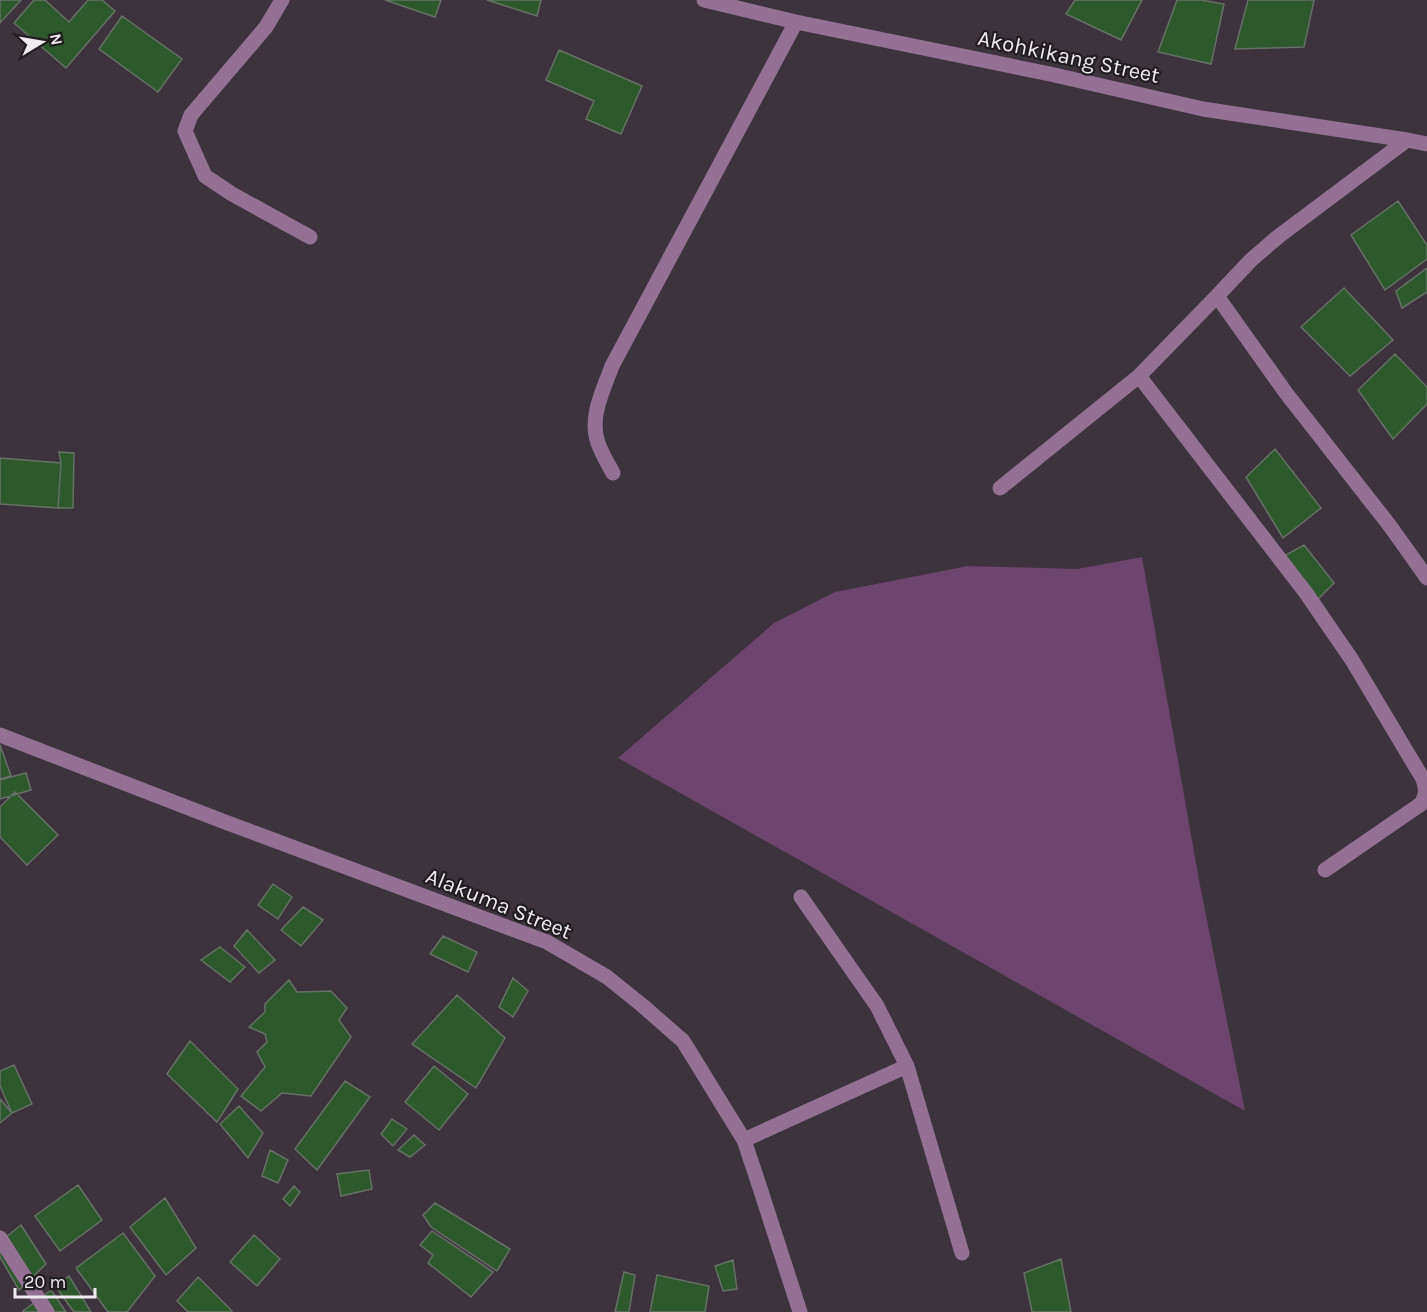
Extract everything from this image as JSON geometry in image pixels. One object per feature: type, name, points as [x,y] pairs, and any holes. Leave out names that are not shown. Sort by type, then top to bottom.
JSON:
[{"type":"street","points":[[282,0],[266,27],[191,115],[185,131],[205,176],[232,194],[310,237]]},
{"type":"street","name":"Akohkikang Street","points":[[704,0],[796,22],[1050,74],[1203,109],[1427,144]]},
{"type":"street","points":[[613,473],[598,444],[595,429],[595,412],[612,366],[796,22]]},
{"type":"street","points":[[1000,488],[1138,376],[1251,260],[1279,236],[1407,140]]},
{"type":"street","points":[[1217,297],[1286,393],[1390,526],[1427,579]]},
{"type":"street","points":[[1138,376],[1306,593],[1352,660],[1423,779],[1426,796],[1421,804],[1325,870]]},
{"type":"street","name":"Alakuma Street","points":[[0,735],[547,942],[607,977],[683,1041],[744,1140],[800,1312]]},
{"type":"street","points":[[801,897],[877,1006],[907,1066],[962,1253]]},
{"type":"street","points":[[744,1140],[907,1066]]},
{"type":"street","points":[[0,1238],[47,1312]]},
{"type":"shaded area","points":[[1142,557],[1199,880],[1245,1111],[618,758],[774,623],[835,592],[968,566],[1077,569]]},
{"type":"building","points":[[0,0],[21,0],[0,23]]},
{"type":"building","points":[[34,0],[45,0],[69,22],[88,0],[102,0],[115,11],[66,68],[14,23]]},
{"type":"building","points":[[385,0],[441,0],[435,17]]},
{"type":"building","points":[[487,0],[541,0],[537,16]]},
{"type":"building","points":[[1075,0],[1142,0],[1121,40],[1066,14]]},
{"type":"building","points":[[1177,0],[1201,0],[1224,4],[1211,64],[1158,52]]},
{"type":"building","points":[[1248,0],[1314,0],[1304,47],[1235,49]]},
{"type":"building","points":[[122,16],[182,59],[158,92],[99,49]]},
{"type":"building","points":[[559,50],[642,86],[621,134],[586,119],[594,101],[546,80]]},
{"type":"building","points":[[1398,201],[1427,245],[1427,259],[1385,290],[1351,235]]},
{"type":"building","points":[[1427,268],[1427,292],[1402,308],[1396,291]]},
{"type":"building","points":[[1344,288],[1393,340],[1350,376],[1301,327]]},
{"type":"building","points":[[1395,354],[1427,387],[1427,404],[1393,439],[1358,390]]},
{"type":"building","points":[[1275,449],[1321,508],[1283,538],[1246,477]]},
{"type":"building","points":[[59,452],[74,453],[73,508],[58,508],[61,463]]},
{"type":"building","points":[[0,458],[61,463],[58,508],[0,504]]},
{"type":"building","points":[[1304,545],[1334,583],[1318,599],[1284,556]]},
{"type":"building","points":[[0,745],[11,776],[0,779]]},
{"type":"building","points":[[26,773],[31,790],[0,799],[0,780]]},
{"type":"building","points":[[15,792],[58,835],[27,865],[0,837],[0,807]]},
{"type":"building","points":[[273,884],[292,897],[278,919],[258,905]]},
{"type":"building","points":[[303,907],[323,920],[301,946],[281,930]]},
{"type":"building","points":[[247,930],[275,960],[259,973],[234,946]]},
{"type":"building","points":[[443,936],[477,952],[468,972],[430,954]]},
{"type":"building","points":[[220,947],[245,967],[230,982],[201,960]]},
{"type":"building","points":[[513,978],[528,991],[513,1017],[499,1007]]},
{"type":"building","points":[[289,980],[297,992],[331,991],[347,1008],[339,1020],[351,1037],[311,1096],[282,1093],[261,1111],[241,1096],[265,1067],[257,1052],[267,1042],[265,1034],[249,1027],[265,1012],[265,1004]]},
{"type":"building","points":[[457,995],[505,1038],[476,1088],[412,1044]]},
{"type":"building","points":[[190,1041],[238,1089],[217,1122],[167,1074]]},
{"type":"building","points":[[14,1065],[32,1104],[12,1113],[0,1086],[0,1071]]},
{"type":"building","points":[[434,1066],[468,1094],[439,1130],[405,1102]]},
{"type":"building","points":[[345,1081],[370,1097],[317,1170],[295,1149]]},
{"type":"building","points":[[0,1099],[12,1113],[0,1123]]},
{"type":"building","points":[[239,1106],[263,1133],[248,1158],[220,1124]]},
{"type":"building","points":[[392,1119],[407,1129],[393,1146],[381,1134]]},
{"type":"building","points":[[414,1135],[425,1145],[410,1157],[398,1150]]},
{"type":"building","points":[[270,1150],[288,1160],[278,1183],[262,1176]]},
{"type":"building","points":[[369,1170],[372,1189],[341,1196],[337,1174]]},
{"type":"building","points":[[78,1185],[102,1220],[60,1251],[35,1216]]},
{"type":"building","points":[[294,1186],[300,1192],[290,1206],[283,1199]]},
{"type":"building","points":[[165,1198],[196,1248],[166,1275],[130,1227]]},
{"type":"building","points":[[435,1203],[510,1249],[497,1271],[431,1227],[423,1215]]},
{"type":"building","points":[[21,1225],[46,1264],[19,1290],[0,1257],[0,1242]]},
{"type":"building","points":[[432,1231],[493,1272],[471,1297],[428,1263],[433,1255],[420,1245]]},
{"type":"building","points":[[123,1233],[155,1276],[127,1312],[108,1312],[76,1268]]},
{"type":"building","points":[[254,1235],[280,1259],[257,1286],[230,1262]]},
{"type":"building","points":[[1061,1259],[1071,1312],[1032,1312],[1024,1273]]},
{"type":"building","points":[[733,1260],[737,1289],[723,1291],[715,1266]]},
{"type":"building","points":[[624,1272],[635,1275],[629,1312],[615,1312]]},
{"type":"building","points":[[657,1275],[709,1286],[705,1312],[650,1312]]},
{"type":"building","points":[[69,1276],[91,1312],[74,1312],[56,1287]]},
{"type":"building","points":[[198,1277],[231,1312],[188,1312],[177,1301]]},
{"type":"building","points":[[51,1290],[66,1312],[23,1311]]}]
